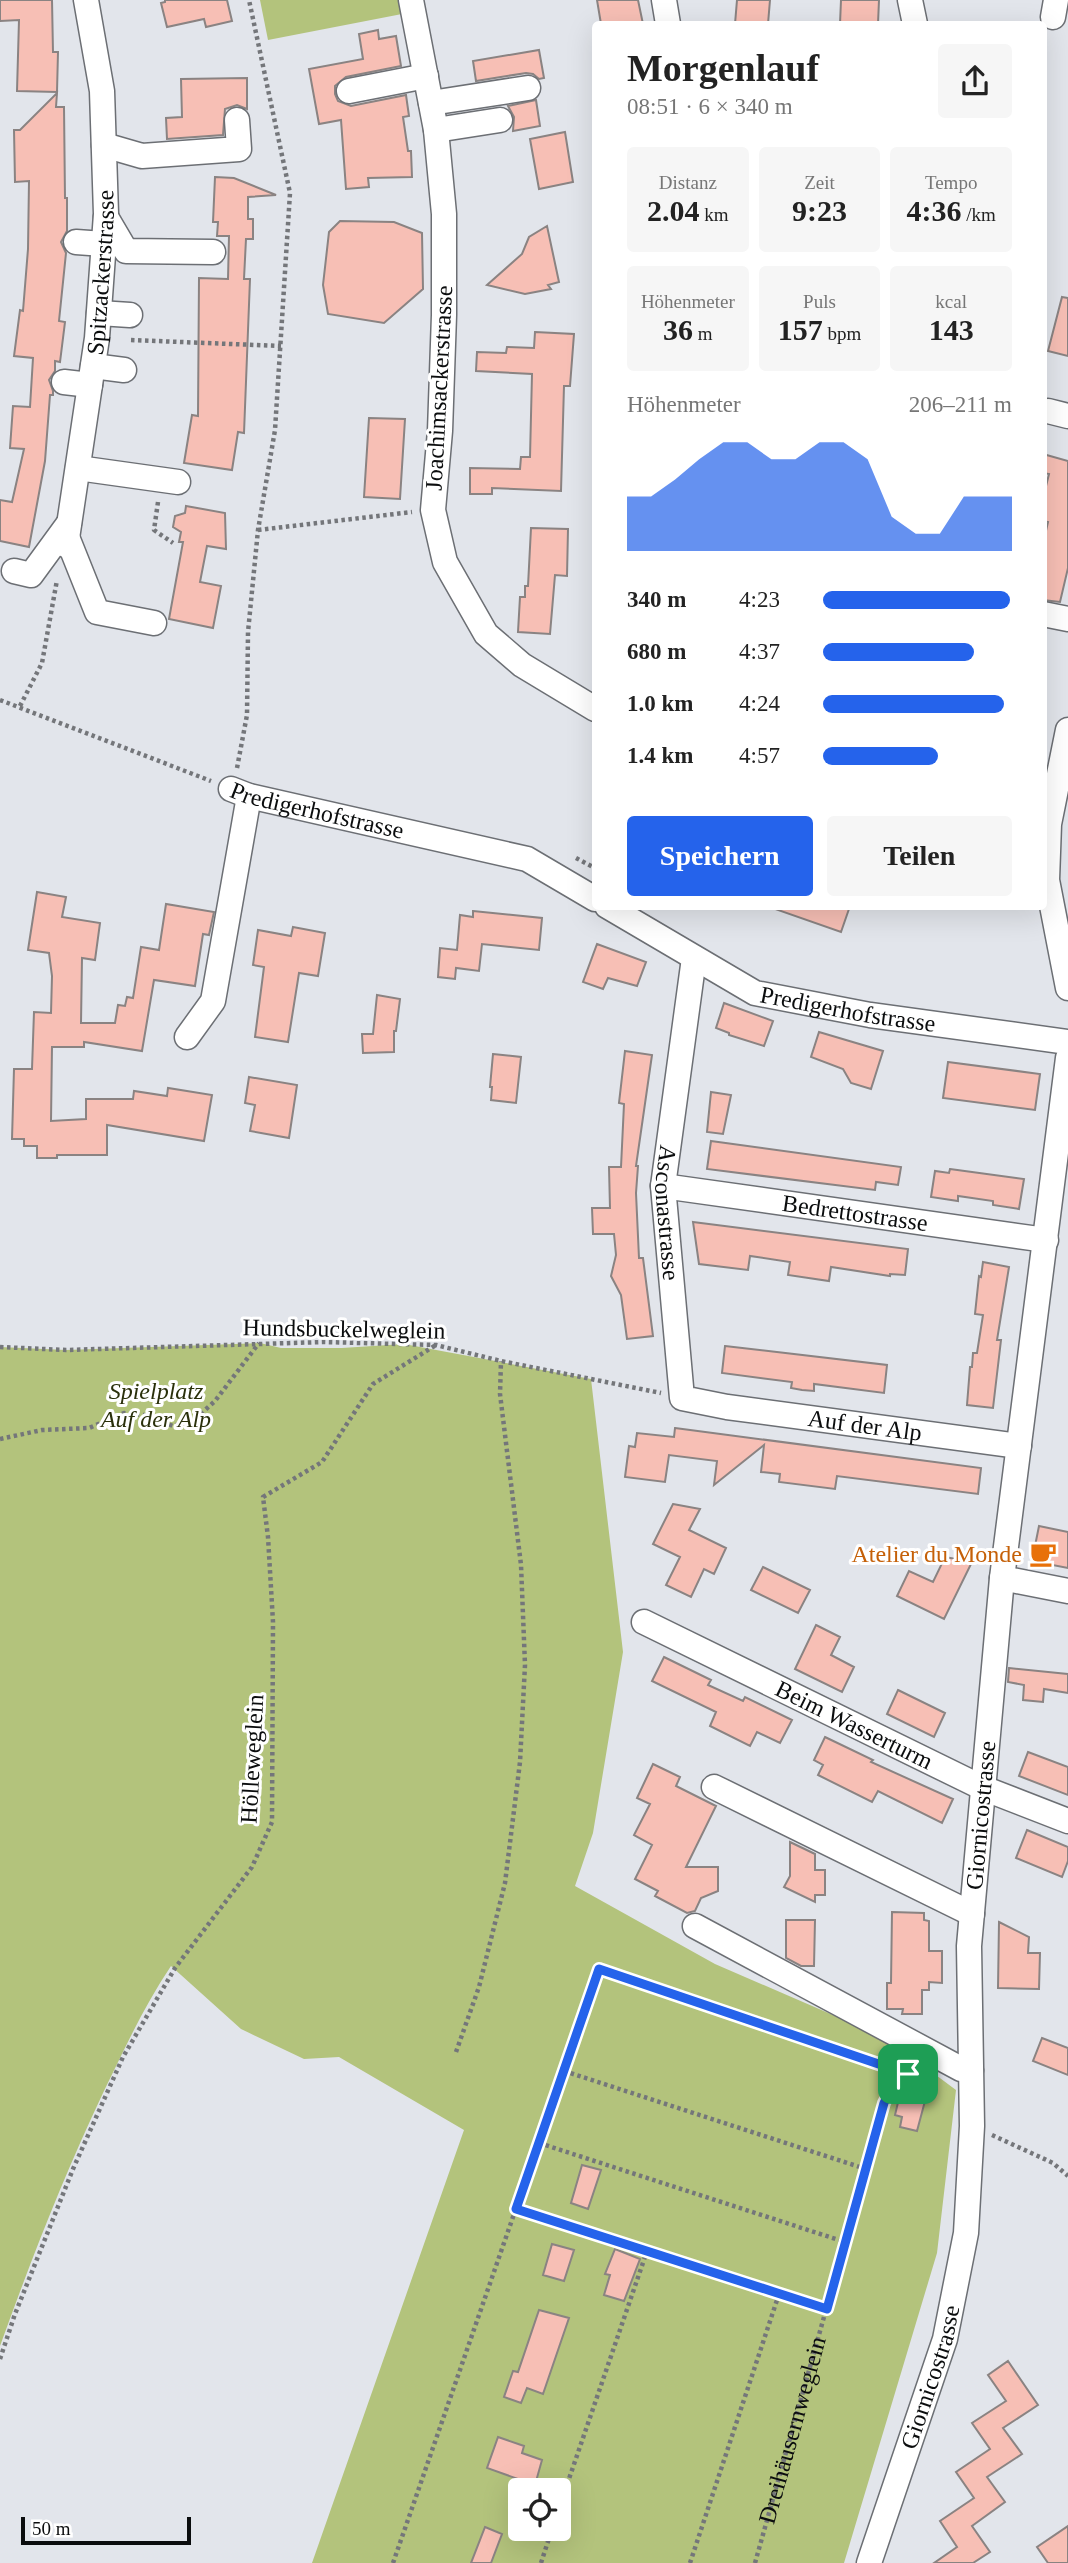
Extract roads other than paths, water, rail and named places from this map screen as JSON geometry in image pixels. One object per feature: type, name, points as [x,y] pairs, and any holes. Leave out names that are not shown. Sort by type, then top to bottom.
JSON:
[{"type":"street","name":"Spitzackerstrasse","points":[[68,535],[97,338],[106,217],[102,91],[86,0]]},
{"type":"street","name":"Joachimsackerstrasse","points":[[411,0],[436,130],[444,214],[440,431],[433,510],[445,562],[486,634],[522,665],[592,707]]},
{"type":"street","points":[[664,0],[668,21]]},
{"type":"street","points":[[910,0],[914,21]]},
{"type":"street","points":[[349,91],[426,76]]},
{"type":"street","points":[[431,103],[528,88]]},
{"type":"street","points":[[104,145],[142,156],[239,149],[237,120]]},
{"type":"street","points":[[436,130],[500,120]]},
{"type":"street","points":[[106,217],[126,251],[213,252]]},
{"type":"street","points":[[76,242],[104,244]]},
{"type":"street","points":[[99,313],[130,315]]},
{"type":"street","points":[[64,382],[124,370]]},
{"type":"street","points":[[78,468],[177,482]]},
{"type":"street","points":[[14,571],[31,575],[68,535],[97,612],[153,623]]},
{"type":"street","points":[[1047,615],[1068,619]]},
{"type":"street","points":[[1047,852],[1049,824],[1068,730]]},
{"type":"street","name":"Predigerhofstrasse","points":[[187,1037],[213,1001],[239,787],[527,859],[592,897]]},
{"type":"street","points":[[1047,888],[1068,988]]},
{"type":"street","name":"Predigerhofstrasse","points":[[614,910],[755,993],[870,1016],[1068,1042]]},
{"type":"street","name":"Asconastrasse","points":[[694,958],[663,1186],[682,1398],[713,1403]]},
{"type":"street","name":"Giornicostrasse","points":[[869,2563],[946,2339],[966,2233],[972,2126],[969,1946],[1002,1578],[1068,1058]]},
{"type":"street","name":"Bedrettostrasse","points":[[663,1186],[1046,1240]]},
{"type":"street","name":"Auf der Alp","points":[[713,1403],[1019,1446]]},
{"type":"street","points":[[1002,1578],[1068,1591]]},
{"type":"street","name":"Beim Wasserturm","points":[[645,1622],[983,1788],[1068,1821]]},
{"type":"street","points":[[714,1787],[972,1913]]},
{"type":"street","points":[[695,1927],[961,2069],[971,2070]]},
{"type":"place","name":"Atelier du Monde","points":[[1043,1554]]},
{"type":"park label","name":"Spielplatz Auf der Alp","points":[[156,1405]]}]
